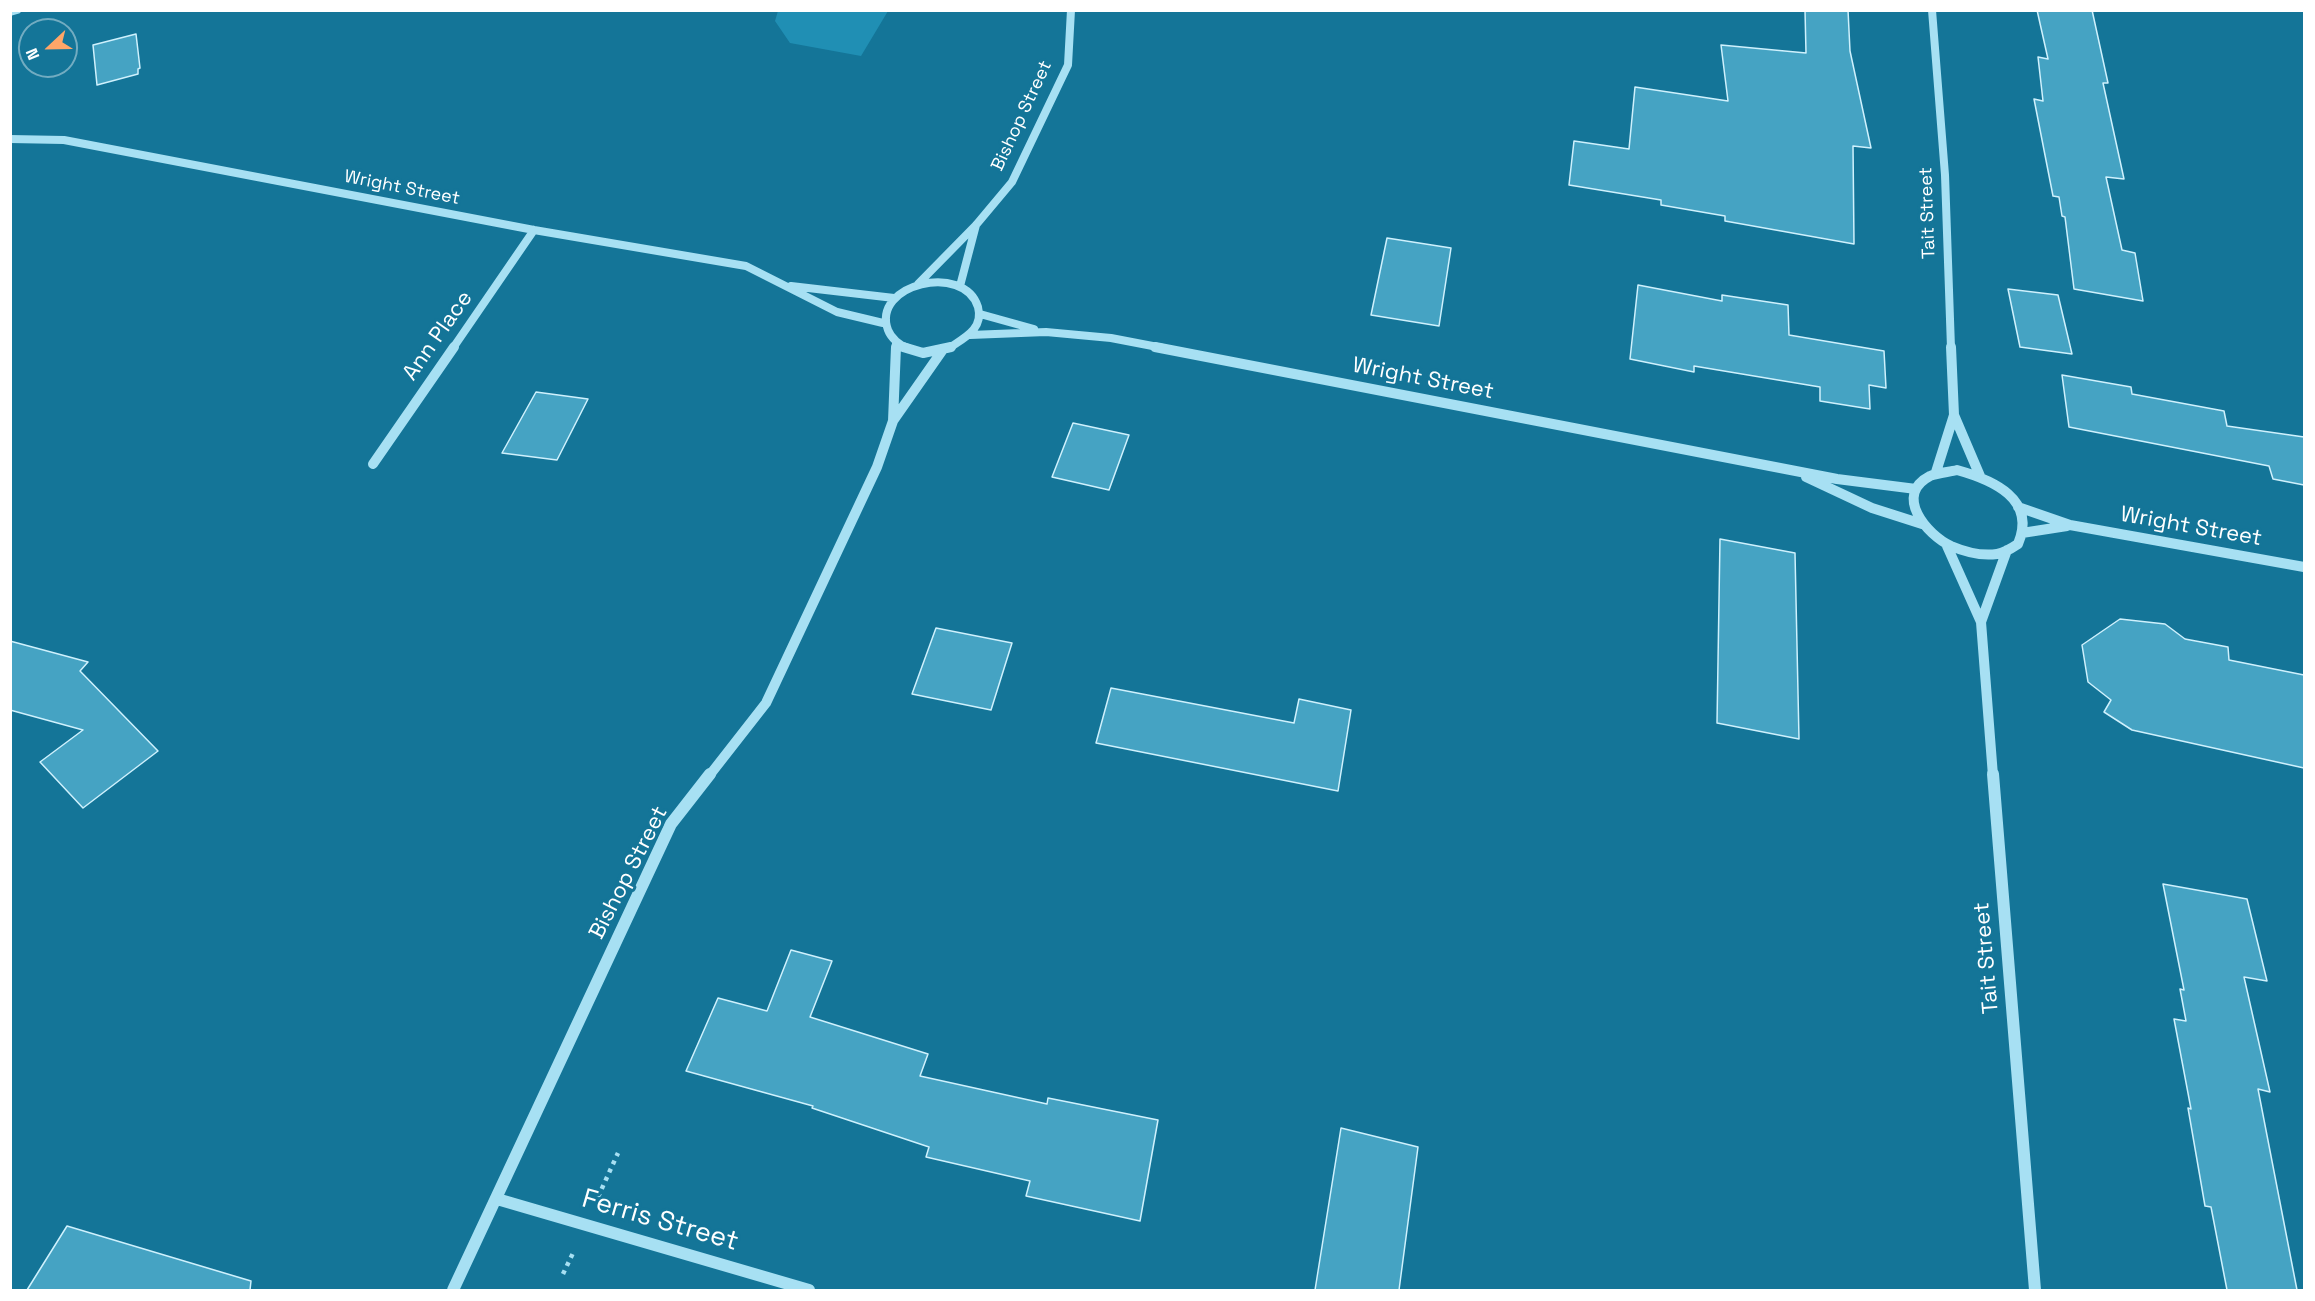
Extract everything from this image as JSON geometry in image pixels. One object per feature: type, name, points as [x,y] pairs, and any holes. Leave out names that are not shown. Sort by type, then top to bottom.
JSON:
[{"type":"street","points":[[10,12],[17,10]]},
{"type":"street","name":"Bishop Street","points":[[918,284],[976,225],[1012,182],[1068,64],[1071,10]]},
{"type":"street","name":"Tait Street","points":[[1932,10],[1945,175],[1954,415],[1936,472]]},
{"type":"street","name":"Wright Street","points":[[10,139],[64,140],[534,230],[746,266],[837,312],[883,323]]},
{"type":"street","name":"Bishop Street","points":[[960,286],[976,225]]},
{"type":"street","name":"Ann Place","points":[[373,464],[534,230]]},
{"type":"street","points":[[940,282],[960,286],[975,298],[980,314],[975,330],[960,344],[942,351],[921,352],[902,347],[889,336],[883,323],[886,308],[894,298],[918,284],[940,282]]},
{"type":"street","name":"Wright Street","points":[[782,285],[894,298]]},
{"type":"street","name":"Wright Street","points":[[980,314],[1046,332]]},
{"type":"street","name":"Wright Street","points":[[970,334],[1046,332],[1111,338],[1792,471],[1916,489]]},
{"type":"street","name":"Bishop Street","points":[[893,421],[896,342]]},
{"type":"street","name":"Bishop Street","points":[[453,1290],[671,824],[766,703],[877,467],[893,421],[942,351]]},
{"type":"street","name":"Tait Street","points":[[1954,415],[1980,476]]},
{"type":"street","points":[[1957,470],[1980,476],[2001,488],[2019,507],[2024,526],[2018,544],[2000,554],[1974,555],[1947,546],[1928,531],[1915,513],[1912,496],[1920,481],[1936,472],[1957,470]]},
{"type":"street","name":"Wright Street","points":[[1792,471],[1872,508],[1923,524]]},
{"type":"street","name":"Wright Street","points":[[2019,507],[2070,525],[2304,567]]},
{"type":"street","name":"Wright Street","points":[[2022,533],[2070,525]]},
{"type":"street","name":"Tait Street","points":[[1947,546],[1981,622],[2035,1290]]},
{"type":"street","name":"Tait Street","points":[[1981,622],[2007,550]]},
{"type":"street","name":"Ferris Street","points":[[497,1198],[809,1290]]},
{"type":"shaded area","points":[[778,10],[888,11],[861,56],[790,43],[775,21]]},
{"type":"building","points":[[1805,10],[1848,10],[1850,51],[1871,148],[1853,146],[1854,244],[1725,221],[1725,216],[1661,205],[1661,200],[1569,185],[1574,141],[1629,149],[1635,87],[1728,101],[1721,45],[1806,53]]},
{"type":"building","points":[[2037,10],[2092,10],[2108,83],[2103,83],[2124,179],[2106,177],[2122,250],[2135,253],[2143,301],[2074,289],[2065,217],[2062,216],[2059,197],[2053,196],[2034,99],[2043,101],[2038,57],[2048,59]]},
{"type":"building","points":[[136,34],[140,68],[138,74],[97,85],[93,45]]},
{"type":"building","points":[[1387,238],[1451,248],[1439,326],[1371,315]]},
{"type":"building","points":[[1638,285],[1722,301],[1722,295],[1788,305],[1789,335],[1884,351],[1886,388],[1869,385],[1870,409],[1820,401],[1820,387],[1694,366],[1694,372],[1630,359]]},
{"type":"building","points":[[2008,289],[2058,295],[2072,354],[2020,347]]},
{"type":"building","points":[[2062,375],[2131,387],[2132,394],[2224,411],[2227,426],[2304,437],[2304,485],[2273,479],[2269,466],[2069,427]]},
{"type":"building","points":[[536,392],[588,399],[557,460],[502,453]]},
{"type":"building","points":[[1073,423],[1129,435],[1109,490],[1052,477]]},
{"type":"building","points":[[1720,539],[1795,553],[1799,739],[1717,723]]},
{"type":"building","points":[[2120,619],[2165,624],[2185,639],[2228,647],[2229,660],[2304,675],[2304,768],[2132,730],[2104,712],[2111,700],[2088,682],[2082,645]]},
{"type":"building","points":[[936,628],[1012,643],[991,710],[912,694]]},
{"type":"building","points":[[10,641],[88,662],[80,671],[158,751],[83,808],[40,762],[83,730],[10,710]]},
{"type":"building","points":[[1111,688],[1294,723],[1299,699],[1351,710],[1338,791],[1096,743]]},
{"type":"building","points":[[2163,884],[2247,899],[2267,981],[2244,977],[2270,1092],[2258,1089],[2297,1290],[2227,1290],[2211,1207],[2205,1206],[2188,1108],[2191,1109],[2174,1019],[2186,1021],[2180,989],[2184,990]]},
{"type":"building","points":[[791,950],[832,961],[810,1017],[928,1054],[920,1076],[1047,1104],[1048,1098],[1158,1120],[1140,1221],[1026,1196],[1030,1181],[926,1157],[929,1147],[812,1108],[813,1106],[686,1071],[718,998],[767,1011]]},
{"type":"building","points":[[1341,1128],[1418,1147],[1399,1290],[1315,1290]]},
{"type":"building","points":[[67,1226],[251,1281],[250,1290],[27,1290]]}]
